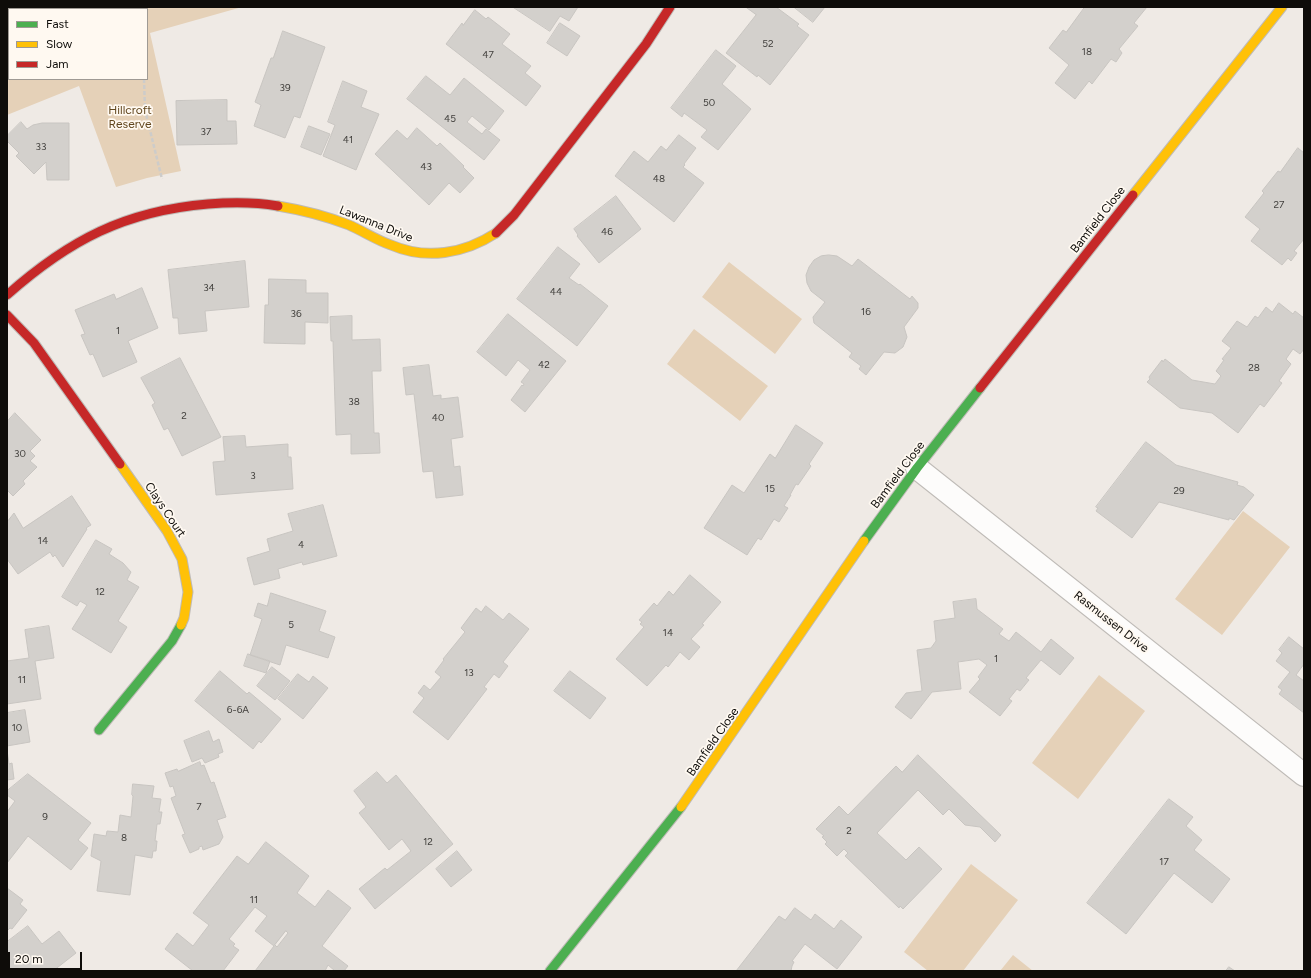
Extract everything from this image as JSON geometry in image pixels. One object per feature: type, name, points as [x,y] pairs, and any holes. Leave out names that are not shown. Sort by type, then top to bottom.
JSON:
[{"type":"street","name":"Lawanna Drive","points":[[7,295],[26,276],[58,253],[93,233],[146,213],[172,207],[198,204],[248,202],[276,205],[303,211],[349,226],[407,252],[438,254],[458,252],[476,245],[498,232],[514,214],[646,44],[670,7]]},
{"type":"street","name":"Bamfield Close","points":[[550,971],[685,802],[871,530],[917,468],[1282,7]]},
{"type":"street","name":"Clays Court","points":[[7,315],[34,344],[167,531],[182,559],[188,592],[184,618],[172,641],[99,730]]},
{"type":"street","name":"Rasmussen Drive","points":[[917,468],[1304,775]]},
{"type":"path","points":[[144,80],[145,110],[162,179]]},
{"type":"green space","name":"Hillcroft Reserve","points":[[242,7],[150,33],[181,171],[147,178],[116,187],[79,86],[7,115],[8,14],[8,80],[148,80],[148,8],[13,8]]},
{"type":"green space","points":[[729,262],[802,319],[775,354],[702,297]]},
{"type":"green space","points":[[694,329],[768,386],[740,421],[667,364]]},
{"type":"green space","points":[[1243,511],[1290,547],[1222,635],[1175,599]]},
{"type":"green space","points":[[1099,675],[1145,711],[1078,799],[1032,763]]},
{"type":"green space","points":[[971,864],[1018,900],[963,971],[928,971],[904,952]]},
{"type":"green space","points":[[1013,955],[1033,971],[1000,971]]},
{"type":"building","points":[[513,7],[578,7],[569,21],[560,16],[550,31]]},
{"type":"building","points":[[746,7],[776,7],[799,24],[797,26],[809,35],[770,85],[726,53],[756,15]]},
{"type":"building","points":[[794,7],[825,7],[813,22]]},
{"type":"building","points":[[1085,7],[1147,7],[1134,23],[1138,26],[1119,49],[1122,53],[1116,62],[1111,59],[1092,84],[1089,81],[1075,99],[1055,83],[1069,65],[1049,48],[1063,30],[1066,32]]},
{"type":"building","points":[[475,10],[486,19],[488,17],[510,34],[502,44],[531,66],[525,73],[541,86],[526,106],[446,44],[462,23],[463,25]]},
{"type":"building","points":[[560,23],[580,36],[567,56],[547,43]]},
{"type":"building","points":[[283,31],[325,47],[300,118],[294,116],[285,138],[254,126],[261,105],[255,102],[271,58],[273,58]]},
{"type":"building","points":[[716,50],[736,66],[722,84],[751,109],[718,150],[701,137],[707,130],[684,113],[682,117],[671,108]]},
{"type":"building","points":[[426,76],[450,95],[464,78],[504,111],[489,130],[472,116],[467,122],[482,134],[486,129],[500,140],[484,160],[407,99]]},
{"type":"building","points":[[343,81],[367,91],[361,107],[379,114],[356,170],[323,156],[335,125],[328,122]]},
{"type":"building","points":[[227,100],[227,121],[236,121],[237,144],[177,145],[176,101]]},
{"type":"building","points":[[21,122],[27,129],[33,125],[42,123],[69,123],[69,180],[47,180],[46,162],[34,174],[16,156],[19,153],[7,141],[7,136]]},
{"type":"building","points":[[309,126],[330,134],[321,155],[301,147]]},
{"type":"building","points":[[417,128],[437,146],[440,143],[474,178],[460,193],[449,183],[429,205],[375,154],[397,130],[407,139]]},
{"type":"building","points":[[679,135],[696,148],[683,167],[704,183],[674,222],[615,176],[634,151],[648,162],[661,146],[666,150]]},
{"type":"building","points":[[1298,148],[1304,153],[1304,239],[1294,251],[1297,253],[1291,261],[1288,258],[1282,265],[1251,241],[1260,229],[1245,217],[1264,193],[1262,191],[1278,171],[1280,172]]},
{"type":"building","points":[[616,196],[641,229],[599,263],[577,236],[578,235],[574,229]]},
{"type":"building","points":[[558,247],[580,264],[569,278],[579,285],[580,284],[608,306],[577,346],[517,299]]},
{"type":"building","points":[[821,256],[837,256],[852,266],[858,259],[910,299],[912,296],[918,303],[918,308],[904,327],[907,337],[903,347],[895,353],[884,352],[866,375],[859,369],[861,366],[849,357],[852,353],[814,323],[813,317],[825,302],[811,291],[807,283],[806,275],[814,260]]},
{"type":"building","points":[[245,261],[249,307],[205,311],[207,331],[179,334],[178,318],[173,318],[168,270]]},
{"type":"building","points":[[269,279],[306,280],[306,293],[328,293],[328,323],[305,322],[305,344],[264,343],[265,305],[268,305]]},
{"type":"building","points":[[142,288],[158,328],[128,341],[137,362],[103,377],[93,354],[90,355],[81,335],[85,334],[75,310],[114,294],[116,299]]},
{"type":"building","points":[[1279,303],[1293,314],[1295,311],[1304,318],[1304,349],[1300,354],[1293,349],[1286,359],[1291,364],[1279,381],[1282,383],[1264,407],[1260,404],[1238,433],[1212,413],[1180,408],[1147,382],[1162,360],[1163,362],[1165,359],[1192,380],[1215,384],[1221,376],[1216,371],[1224,360],[1222,359],[1231,348],[1222,341],[1237,321],[1247,327],[1255,316],[1258,318],[1266,307],[1272,312]]},
{"type":"building","points":[[508,314],[566,361],[525,412],[511,400],[522,385],[523,386],[524,384],[521,382],[530,370],[518,360],[506,376],[477,352]]},
{"type":"building","points":[[352,316],[352,340],[380,339],[381,371],[372,371],[374,433],[379,433],[380,453],[351,454],[351,434],[336,435],[333,341],[331,341],[330,317]]},
{"type":"building","points":[[180,358],[221,437],[182,456],[168,428],[164,430],[152,405],[155,403],[141,378]]},
{"type":"building","points":[[429,365],[433,396],[441,395],[441,399],[458,397],[463,437],[451,439],[454,467],[460,466],[463,495],[436,498],[433,471],[423,472],[414,394],[406,395],[403,368]]},
{"type":"building","points":[[15,413],[41,440],[30,451],[35,456],[30,461],[37,467],[23,481],[25,484],[13,496],[7,490],[7,422]]},
{"type":"building","points":[[796,425],[823,443],[809,464],[811,466],[798,485],[796,484],[784,506],[788,508],[779,522],[774,519],[761,540],[758,538],[747,555],[704,528],[732,485],[744,493],[770,454],[775,458]]},
{"type":"building","points":[[245,436],[246,447],[288,444],[288,457],[291,457],[293,489],[216,495],[213,462],[225,461],[223,437]]},
{"type":"building","points":[[1146,442],[1176,465],[1238,482],[1237,485],[1244,487],[1254,495],[1234,520],[1159,502],[1132,538],[1096,511],[1098,508],[1096,507]]},
{"type":"building","points":[[72,496],[91,525],[86,528],[87,529],[63,567],[55,555],[53,557],[50,552],[18,574],[7,559],[7,522],[14,513],[23,528]]},
{"type":"building","points":[[323,505],[337,556],[303,565],[302,562],[278,569],[280,578],[254,585],[247,558],[270,551],[267,539],[293,531],[288,514]]},
{"type":"building","points":[[96,540],[112,549],[109,554],[123,563],[131,572],[127,580],[139,587],[118,621],[127,627],[111,653],[72,629],[87,605],[80,601],[77,606],[62,597]]},
{"type":"building","points":[[690,575],[721,602],[702,624],[704,625],[691,639],[700,647],[689,660],[680,652],[668,667],[666,665],[647,686],[616,659],[644,627],[640,624],[642,622],[639,620],[654,603],[657,606],[669,591],[673,595]]},
{"type":"building","points":[[271,593],[326,611],[319,631],[335,637],[328,658],[286,645],[280,665],[250,655],[262,619],[254,616],[258,603],[267,606]]},
{"type":"building","points":[[976,599],[977,609],[1003,629],[999,634],[1009,641],[1016,632],[1041,652],[1051,639],[1074,658],[1060,675],[1041,660],[1026,678],[1029,680],[1020,691],[1017,689],[1009,699],[1012,701],[1000,716],[969,692],[980,679],[978,677],[987,665],[979,659],[958,662],[961,689],[932,692],[911,719],[895,707],[906,693],[922,691],[917,650],[931,648],[936,641],[934,621],[955,618],[953,602]]},
{"type":"building","points":[[486,606],[503,620],[509,613],[529,629],[503,662],[508,666],[499,678],[494,674],[484,687],[487,689],[448,740],[413,712],[424,698],[418,693],[424,685],[430,690],[441,677],[435,672],[444,660],[443,659],[465,632],[461,628],[476,608],[481,612]]},
{"type":"building","points":[[49,626],[54,658],[35,661],[41,699],[7,704],[7,661],[29,658],[25,630]]},
{"type":"building","points":[[1289,637],[1304,649],[1304,664],[1296,675],[1304,681],[1304,713],[1279,694],[1282,690],[1278,687],[1290,672],[1276,661],[1282,653],[1279,650]]},
{"type":"building","points":[[248,654],[270,661],[266,673],[244,666]]},
{"type":"building","points":[[272,667],[290,681],[275,700],[257,686]]},
{"type":"building","points":[[220,671],[247,694],[249,692],[281,719],[261,743],[259,741],[253,749],[195,701]]},
{"type":"building","points":[[570,671],[606,698],[590,719],[554,691]]},
{"type":"building","points":[[298,674],[309,682],[313,676],[328,688],[303,719],[278,699]]},
{"type":"building","points":[[25,710],[30,742],[7,746],[7,713]]},
{"type":"building","points":[[209,731],[213,742],[219,739],[223,752],[218,754],[219,757],[205,763],[202,758],[192,762],[184,741]]},
{"type":"building","points":[[7,750],[9,764],[12,763],[14,779],[7,780]]},
{"type":"building","points":[[918,755],[1001,835],[995,842],[980,827],[965,825],[949,809],[943,815],[918,790],[877,833],[906,860],[919,847],[942,869],[903,909],[900,906],[899,908],[845,856],[848,853],[844,849],[837,856],[825,844],[827,842],[822,837],[824,836],[816,829],[839,806],[848,815],[896,766],[902,772]]},
{"type":"building","points":[[200,762],[201,766],[204,765],[211,783],[214,782],[226,817],[217,820],[223,837],[219,844],[203,850],[202,846],[190,853],[182,835],[185,834],[171,798],[176,796],[173,786],[170,787],[165,773],[177,769],[178,771]]},
{"type":"building","points":[[377,772],[387,783],[396,775],[453,844],[375,909],[359,889],[385,868],[387,870],[411,851],[402,839],[389,850],[359,813],[366,807],[354,791]]},
{"type":"building","points":[[28,774],[91,823],[78,840],[88,848],[71,870],[28,836],[7,863],[7,812],[15,801],[7,795],[7,791]]},
{"type":"building","points":[[133,784],[154,786],[152,798],[161,799],[159,812],[162,812],[160,824],[157,824],[155,841],[157,841],[156,851],[153,851],[152,858],[135,855],[130,895],[97,891],[101,861],[91,856],[94,834],[106,836],[107,831],[118,832],[120,815],[131,817]]},
{"type":"building","points":[[1169,799],[1193,817],[1186,826],[1202,840],[1194,850],[1230,879],[1212,903],[1174,873],[1126,934],[1087,903]]},
{"type":"building","points":[[266,842],[309,876],[297,893],[315,907],[328,890],[351,908],[322,946],[348,966],[344,971],[335,971],[328,965],[325,971],[255,971],[274,946],[255,931],[267,916],[255,907],[229,939],[235,944],[233,946],[239,950],[223,971],[193,971],[165,949],[177,933],[193,946],[209,925],[193,913],[237,856],[248,864]],"holes":[[[286,931],[288,933],[277,947],[275,945]]]},
{"type":"building","points":[[457,851],[472,870],[451,887],[436,869]]},
{"type":"building","points":[[7,888],[23,900],[20,904],[27,910],[12,929],[10,928],[7,931]]},
{"type":"building","points":[[795,908],[811,920],[815,914],[834,929],[841,920],[862,937],[837,969],[805,944],[792,961],[794,962],[791,971],[736,971],[779,916],[785,920]]},
{"type":"building","points":[[28,926],[42,944],[59,931],[76,953],[53,971],[7,971],[7,942]]},
{"type":"building","points":[[1229,967],[1235,971],[1226,971]]},
{"type":"traffic: fast","points":[[864,541],[917,468],[980,388]]},
{"type":"traffic: fast","points":[[99,730],[172,641],[181,625]]},
{"type":"traffic: fast","points":[[550,971],[681,807]]},
{"type":"traffic: slow","points":[[1133,195],[1282,7]]},
{"type":"traffic: slow","points":[[278,206],[305,211],[332,219],[349,225],[385,243],[404,250],[418,252],[431,253],[458,250],[471,246],[496,233]]},
{"type":"traffic: slow","points":[[120,464],[167,531],[182,559],[188,592],[184,618],[181,625]]},
{"type":"traffic: slow","points":[[681,807],[864,541]]},
{"type":"traffic: jam","points":[[496,233],[514,215],[646,44],[670,7]]},
{"type":"traffic: jam","points":[[980,388],[1133,195]]},
{"type":"traffic: jam","points":[[7,295],[30,276],[76,244],[124,221],[150,213],[208,204],[243,203],[278,206]]},
{"type":"traffic: jam","points":[[7,315],[34,343],[120,464]]}]
